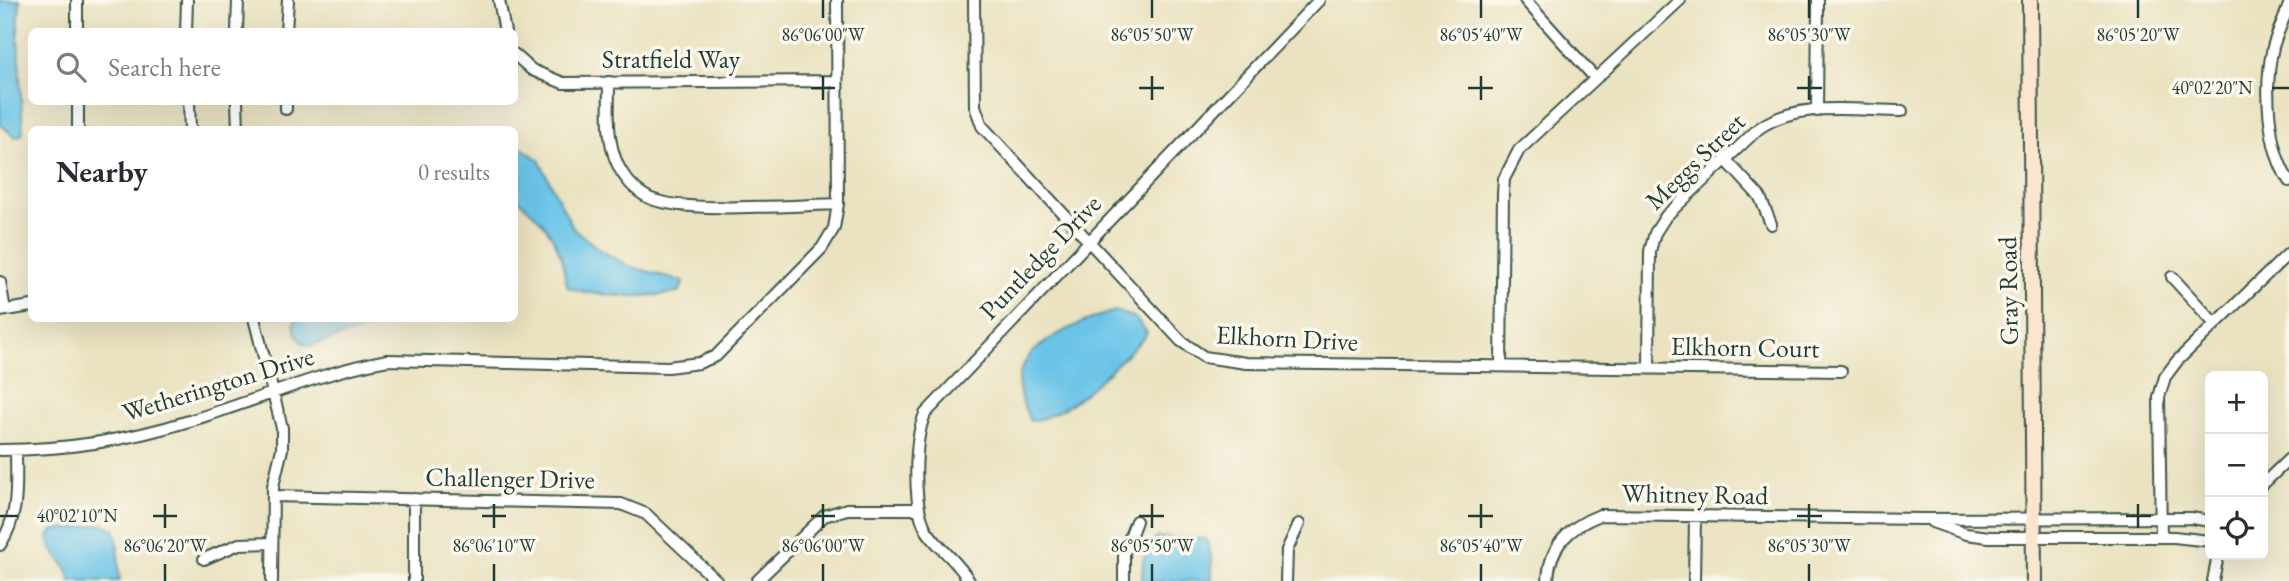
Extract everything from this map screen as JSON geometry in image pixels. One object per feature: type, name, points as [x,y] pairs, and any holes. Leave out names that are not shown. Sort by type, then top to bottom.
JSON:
[{"type":"street","points":[[77,0],[77,28]]},
{"type":"street","points":[[186,28],[187,0]]},
{"type":"street","points":[[237,28],[238,0]]},
{"type":"street","points":[[286,28],[288,0]]},
{"type":"street","points":[[499,0],[504,28]]},
{"type":"street","name":"Wetherington Drive","points":[[0,450],[94,444],[187,422],[351,366],[388,360],[668,367],[699,363],[726,348],[822,248],[834,228],[838,204],[837,0]]},
{"type":"street","name":"Elkhorn Drive","points":[[974,0],[974,96],[982,126],[1181,341],[1195,352],[1214,360],[1649,368]]},
{"type":"street","name":"Puntledge Drive","points":[[969,581],[927,531],[918,509],[918,434],[925,414],[1319,0]]},
{"type":"street","points":[[1525,0],[1595,78]]},
{"type":"street","points":[[1501,366],[1504,179],[1519,150],[1680,0]]},
{"type":"street","points":[[1817,111],[1818,0]]},
{"type":"street","name":"Gray Road","points":[[2030,0],[2034,581]]},
{"type":"street","points":[[2289,5],[2273,46],[2270,89],[2272,139],[2277,161],[2289,181]]},
{"type":"street","name":"Stratfield Way","points":[[518,59],[547,78],[563,83],[837,81]]},
{"type":"street","points":[[609,82],[611,148],[625,176],[648,197],[688,206],[838,204]]},
{"type":"street","points":[[78,105],[78,126]]},
{"type":"street","points":[[189,105],[190,126]]},
{"type":"street","points":[[237,105],[237,126]]},
{"type":"street","name":"Meggs Street","points":[[1649,368],[1650,259],[1655,233],[1666,216],[1725,159],[1774,118],[1790,113],[1817,111],[1902,111]]},
{"type":"street","points":[[1725,159],[1760,197],[1770,225]]},
{"type":"street","points":[[2161,537],[2161,387],[2177,361],[2289,253]]},
{"type":"street","points":[[2172,277],[2215,324]]},
{"type":"street","points":[[0,282],[2,310],[28,307]]},
{"type":"street","points":[[255,322],[275,393],[282,442],[273,496],[272,581]]},
{"type":"street","name":"Elkhorn Court","points":[[1649,368],[1841,371]]},
{"type":"street","points":[[0,545],[10,529],[17,503],[16,450]]},
{"type":"street","points":[[2268,479],[2289,458]]},
{"type":"street","name":"Challenger Drive","points":[[273,496],[610,503],[631,506],[646,514],[717,581]]},
{"type":"street","points":[[414,499],[414,581]]},
{"type":"street","points":[[757,581],[824,516],[847,509],[918,509]]},
{"type":"street","name":"Whitney Road","points":[[1548,581],[1548,567],[1558,544],[1570,528],[1600,515],[2035,520],[2161,518],[2205,521]]},
{"type":"street","points":[[1694,581],[1695,518]]},
{"type":"street","name":"Whitney Road","points":[[1923,519],[1966,534],[2034,538],[2161,537],[2205,541]]},
{"type":"street","points":[[1124,581],[1124,553],[1136,521]]},
{"type":"street","points":[[1286,581],[1287,550],[1299,524]]},
{"type":"street","points":[[204,559],[239,544],[272,543]]},
{"type":"street","points":[[2213,581],[2217,560]]},
{"type":"water","points":[[0,0],[20,0],[18,33],[23,134],[15,137],[0,124]]},
{"type":"water","points":[[518,145],[539,160],[573,228],[601,251],[629,266],[684,282],[680,291],[624,296],[592,293],[568,287],[556,245],[536,216],[518,200]]},
{"type":"water","points":[[1115,311],[1134,317],[1147,332],[1143,339],[1076,400],[1061,410],[1030,421],[1019,384],[1020,373],[1026,361],[1060,333]]},
{"type":"water","points":[[295,322],[377,322],[376,326],[310,346],[302,342],[294,327]]},
{"type":"water","points":[[102,524],[114,529],[116,535],[120,581],[70,581],[69,574],[49,544],[48,538],[54,530]]},
{"type":"water","points":[[1158,537],[1206,539],[1212,558],[1212,581],[1142,581],[1144,557]]}]
